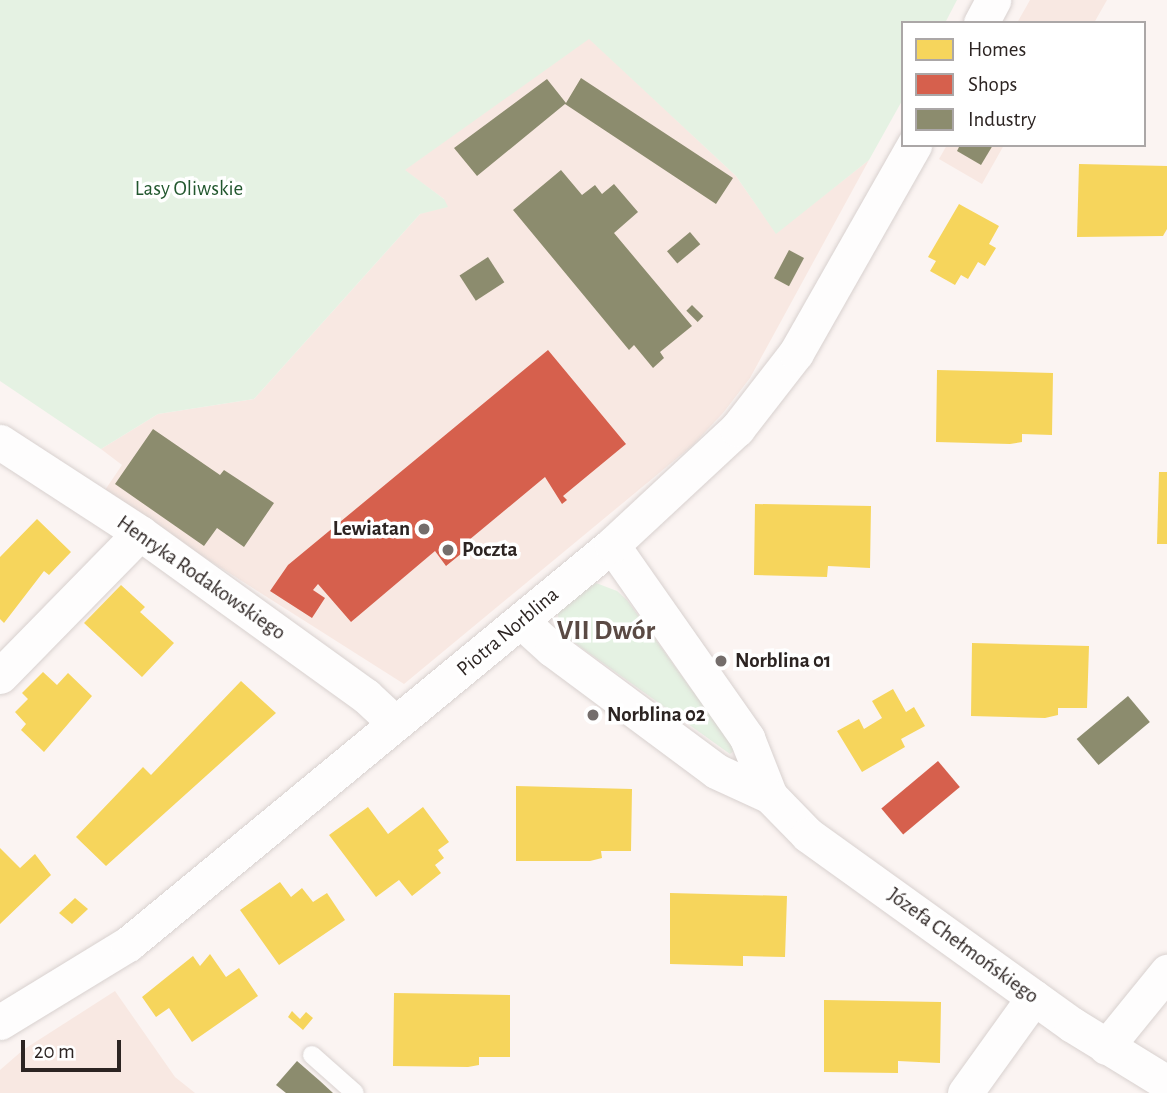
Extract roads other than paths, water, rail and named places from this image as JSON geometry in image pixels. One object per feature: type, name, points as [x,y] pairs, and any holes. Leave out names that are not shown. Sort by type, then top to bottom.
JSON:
[{"type":"street","points":[[982,21],[993,0]]},
{"type":"street","name":"Piotra Norblina","points":[[0,1022],[128,944],[612,545],[737,429],[772,390],[913,147]]},
{"type":"street","name":"Henryka Rodakowskiego","points":[[0,442],[140,533],[366,696],[395,723]]},
{"type":"street","points":[[0,676],[140,533]]},
{"type":"street","name":"Józefa Chełmońskiego","points":[[612,545],[747,738],[769,796]]},
{"type":"street","name":"Józefa Chełmońskiego","points":[[521,621],[552,649],[716,772],[769,796],[808,835],[1106,1047],[1167,1083]]},
{"type":"street","points":[[1106,1047],[1167,972]]},
{"type":"street","points":[[965,1093],[1034,997]]},
{"type":"lane","points":[[312,1055],[355,1093]]},
{"type":"place","name":"Lewiatan","points":[[424,529]]},
{"type":"place","name":"Poczta","points":[[448,550]]},
{"type":"place","name":"Norblina 01","points":[[721,661]]},
{"type":"place","name":"Norblina 02","points":[[593,715]]},
{"type":"district","name":"VII Dwór","points":[[606,631]]},
{"type":"park label","name":"Lasy Oliwskie","points":[[189,189]]}]
